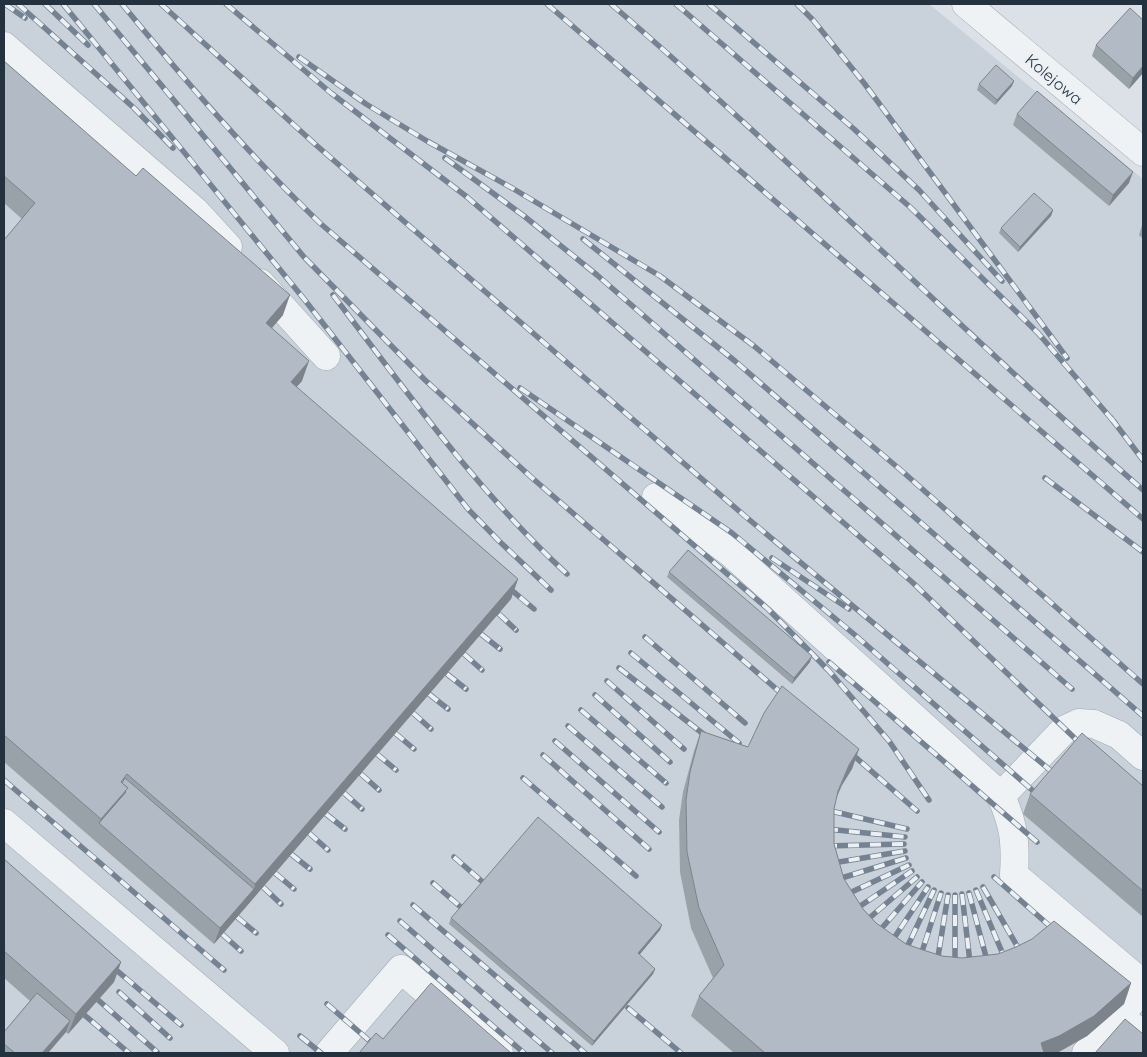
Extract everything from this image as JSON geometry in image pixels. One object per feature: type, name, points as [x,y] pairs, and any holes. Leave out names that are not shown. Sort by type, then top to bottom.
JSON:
[{"type":"street","name":"Kolejowa","points":[[966,4],[1139,140]]},
{"type":"street","points":[[4,46],[195,211],[326,356]]},
{"type":"street","points":[[656,497],[731,553],[1001,796],[1012,820],[1016,849],[1014,875],[1143,985],[1120,1017],[1086,1053]]},
{"type":"street","points":[[1001,796],[1064,730],[1078,723],[1094,724],[1119,735],[1143,756]]},
{"type":"street","points":[[4,822],[276,1053]]},
{"type":"street","points":[[329,1053],[401,969],[499,1053]]},
{"type":"street","points":[[1120,1017],[1143,1035]]},
{"type":"shaded area","points":[[4,4],[929,4],[1143,179],[1143,1053],[758,1053],[692,1016],[734,1053],[4,1053]],"holes":[[[732,765],[679,837],[679,820]]]},
{"type":"building","points":[[1130,8],[1143,20],[1143,66],[1133,78],[1096,45]]},
{"type":"building","points":[[4,61],[136,176],[143,168],[290,295],[266,323],[309,361],[291,382],[518,579],[255,884],[127,774],[121,782],[128,788],[101,819],[4,735],[4,240],[35,203],[4,176]]},
{"type":"building","points":[[996,65],[1014,81],[997,100],[979,84]]},
{"type":"building","points":[[1037,91],[1133,172],[1113,195],[1017,114]]},
{"type":"building","points":[[1034,193],[1053,210],[1020,247],[1001,228]]},
{"type":"building","points":[[688,550],[812,656],[794,678],[669,572]]},
{"type":"building","points":[[782,686],[859,749],[849,765],[838,791],[834,809],[834,844],[844,879],[863,909],[876,923],[906,944],[942,956],[962,958],[998,954],[1016,947],[1032,939],[1054,921],[1131,983],[1094,1016],[1059,1036],[1041,1043],[1044,1053],[765,1053],[699,996],[724,965],[699,908],[687,852],[686,800],[690,772],[701,731],[748,747],[764,713]]},
{"type":"building","points":[[1082,733],[1143,786],[1143,891],[1030,794]]},
{"type":"building","points":[[125,778],[254,889],[220,928],[99,823],[126,792],[128,788],[122,783]]},
{"type":"building","points":[[538,817],[662,925],[638,953],[655,969],[594,1041],[451,918]]},
{"type":"building","points":[[4,859],[121,962],[76,1014],[4,951]]},
{"type":"building","points":[[431,983],[511,1053],[359,1053],[376,1033],[383,1039]]},
{"type":"building","points":[[37,993],[70,1021],[42,1053],[15,1053],[4,1044],[4,1032]]},
{"type":"building","points":[[1125,1019],[1143,1034],[1143,1053],[1095,1053]]},
{"type":"railway","points":[[5,4],[25,18]]},
{"type":"railway","points":[[18,4],[134,108],[173,148]]},
{"type":"railway","points":[[45,4],[88,45]]},
{"type":"railway","points":[[63,4],[304,299],[468,509],[551,590]]},
{"type":"railway","points":[[94,4],[304,257],[425,380],[531,477],[788,699]]},
{"type":"railway","points":[[122,4],[218,117],[321,224],[768,609],[830,672],[889,741],[929,800]]},
{"type":"railway","points":[[161,4],[316,145],[746,517],[1056,775]]},
{"type":"railway","points":[[226,4],[331,93],[467,197],[912,582],[1087,750]]},
{"type":"railway","points":[[547,4],[1143,519]]},
{"type":"railway","points":[[611,4],[679,63],[1009,369],[1143,490]]},
{"type":"railway","points":[[676,4],[910,207],[1038,333],[1115,423]]},
{"type":"railway","points":[[709,4],[854,129],[919,190],[1002,281]]},
{"type":"railway","points":[[797,4],[813,20],[864,83],[1067,358]]},
{"type":"railway","points":[[299,57],[366,104],[660,276],[754,346],[903,472],[1143,684]]},
{"type":"railway","points":[[445,158],[524,216],[597,275],[1072,689]]},
{"type":"railway","points":[[583,239],[735,361],[1143,716]]},
{"type":"railway","points":[[333,295],[473,475],[534,542],[567,574]]},
{"type":"railway","points":[[520,388],[732,533],[855,635],[1039,796]]},
{"type":"railway","points":[[1111,418],[1143,460]]},
{"type":"railway","points":[[1045,478],[1143,552]]},
{"type":"railway","points":[[772,558],[849,609]]},
{"type":"railway","points":[[503,583],[534,609]]},
{"type":"railway","points":[[499,614],[516,630]]},
{"type":"railway","points":[[481,634],[500,649]]},
{"type":"railway","points":[[645,637],[745,723]]},
{"type":"railway","points":[[631,653],[739,743]]},
{"type":"railway","points":[[464,654],[482,670]]},
{"type":"railway","points":[[829,662],[1037,842]]},
{"type":"railway","points":[[619,668],[711,740]]},
{"type":"railway","points":[[447,674],[466,689]]},
{"type":"railway","points":[[607,681],[684,749]]},
{"type":"railway","points":[[429,694],[448,709]]},
{"type":"railway","points":[[595,695],[670,762]]},
{"type":"railway","points":[[581,710],[666,783]]},
{"type":"railway","points":[[413,713],[431,729]]},
{"type":"railway","points":[[568,726],[662,807]]},
{"type":"railway","points":[[395,733],[414,749]]},
{"type":"railway","points":[[555,741],[659,832]]},
{"type":"railway","points":[[845,748],[917,811]]},
{"type":"railway","points":[[377,754],[396,770]]},
{"type":"railway","points":[[543,755],[649,849]]},
{"type":"railway","points":[[361,774],[379,790]]},
{"type":"railway","points":[[523,778],[636,876]]},
{"type":"railway","points":[[4,780],[224,970]]},
{"type":"railway","points":[[344,793],[362,809]]},
{"type":"railway","points":[[831,811],[907,829]]},
{"type":"railway","points":[[326,814],[345,829]]},
{"type":"railway","points":[[827,829],[905,837]]},
{"type":"railway","points":[[309,833],[328,850]]},
{"type":"railway","points":[[826,846],[904,844]]},
{"type":"railway","points":[[827,864],[905,851]]},
{"type":"railway","points":[[291,854],[310,869]]},
{"type":"railway","points":[[454,857],[485,884]]},
{"type":"railway","points":[[832,881],[906,858]]},
{"type":"railway","points":[[841,897],[909,865]]},
{"type":"railway","points":[[850,913],[912,871]]},
{"type":"railway","points":[[275,873],[294,889]]},
{"type":"railway","points":[[860,926],[917,877]]},
{"type":"railway","points":[[994,877],[1060,935]]},
{"type":"railway","points":[[874,937],[922,882]]},
{"type":"railway","points":[[433,883],[463,909]]},
{"type":"railway","points":[[263,887],[281,904]]},
{"type":"railway","points":[[888,947],[928,887]]},
{"type":"railway","points":[[983,887],[1024,958]]},
{"type":"railway","points":[[902,958],[934,890]]},
{"type":"railway","points":[[976,890],[1007,964]]},
{"type":"railway","points":[[918,964],[941,893]]},
{"type":"railway","points":[[969,893],[989,968]]},
{"type":"railway","points":[[962,894],[971,971]]},
{"type":"railway","points":[[936,969],[948,895]]},
{"type":"railway","points":[[955,895],[955,970]]},
{"type":"railway","points":[[413,905],[585,1053]]},
{"type":"railway","points":[[237,917],[256,933]]},
{"type":"railway","points":[[400,921],[552,1053]]},
{"type":"railway","points":[[222,934],[241,951]]},
{"type":"railway","points":[[388,935],[524,1053]]},
{"type":"railway","points":[[108,963],[181,1025]]},
{"type":"railway","points":[[88,991],[157,1052]]},
{"type":"railway","points":[[119,992],[170,1038]]},
{"type":"railway","points":[[327,1004],[380,1050]]},
{"type":"railway","points":[[75,1007],[129,1053]]},
{"type":"railway","points":[[628,1008],[681,1053]]},
{"type":"railway","points":[[300,1036],[321,1053]]}]
